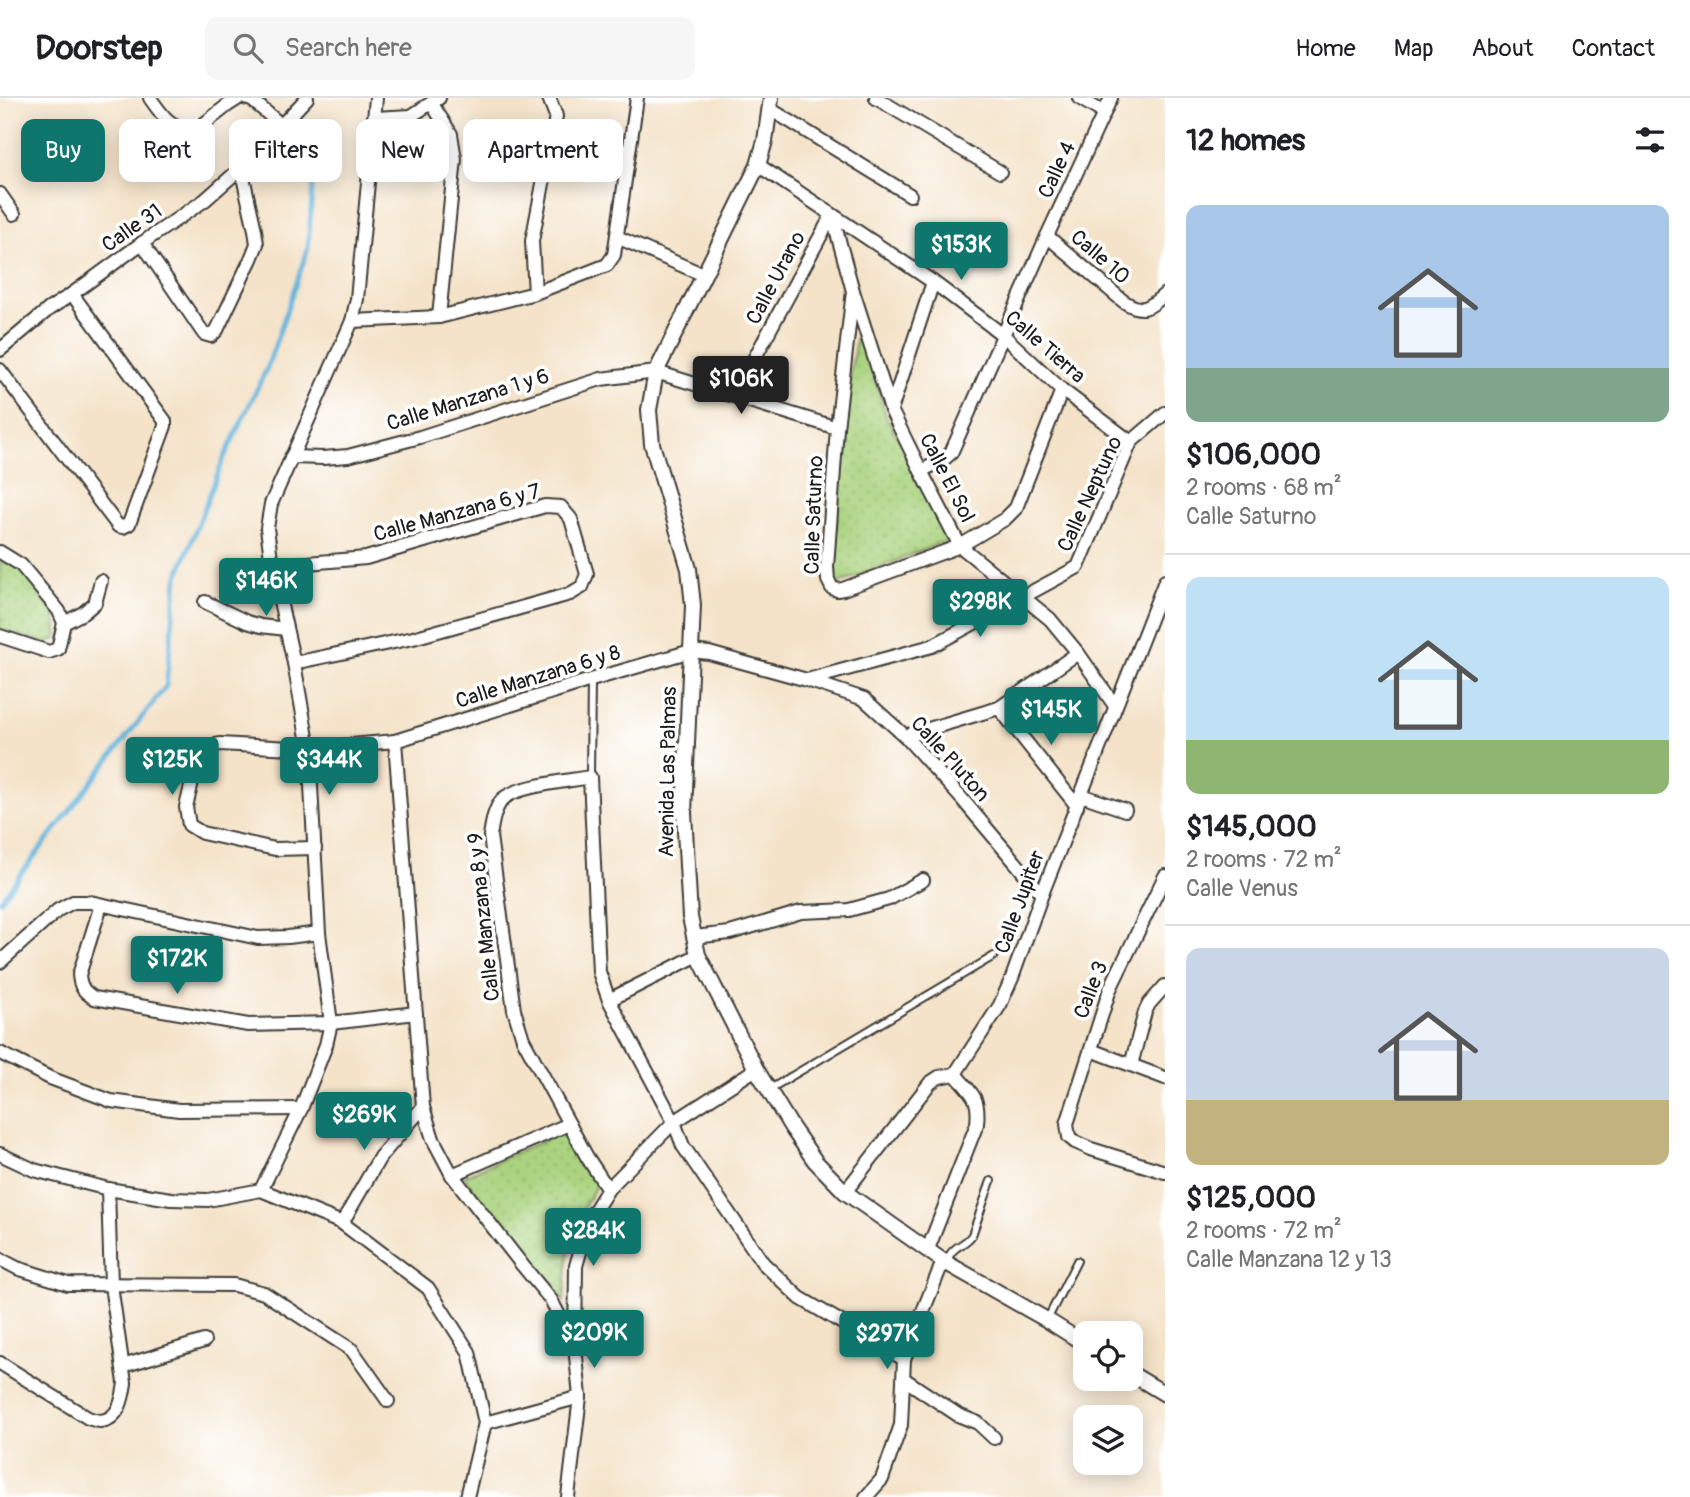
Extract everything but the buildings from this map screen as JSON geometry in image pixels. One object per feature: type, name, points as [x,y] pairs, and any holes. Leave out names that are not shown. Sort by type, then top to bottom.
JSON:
[{"type":"street","points":[[150,98],[165,120],[180,129],[195,131],[228,105],[242,98],[252,100],[274,119]]},
{"type":"street","name":"Calle 31","points":[[287,119],[307,98]]},
{"type":"street","points":[[261,1190],[301,1109],[326,1045],[331,1023],[319,933],[309,748],[272,566],[267,528],[271,504],[352,321],[357,299],[376,98]]},
{"type":"street","points":[[536,293],[532,241],[556,116],[549,98]]},
{"type":"street","points":[[352,321],[439,317],[536,293],[607,265],[614,255],[637,98]]},
{"type":"street","points":[[876,98],[1000,172]]},
{"type":"street","points":[[1079,98],[1104,113]]},
{"type":"street","name":"Calle 4","points":[[921,471],[951,453],[1111,98]]},
{"type":"street","points":[[375,118],[411,116],[435,101],[451,134],[454,159],[439,317]]},
{"type":"street","points":[[770,103],[910,195]]},
{"type":"street","name":"Avenida Las Palmas","points":[[770,103],[765,141],[758,165],[656,372],[649,410],[652,444],[689,569],[693,605],[684,813],[690,917],[698,955],[756,1069],[792,1128],[815,1161],[845,1192],[945,1262],[1073,1336]]},
{"type":"street","name":"Calle Tierra","points":[[758,165],[933,282],[1003,335],[1062,390],[1131,442]]},
{"type":"street","name":"Calle 31","points":[[0,350],[49,309],[205,200],[229,179]]},
{"type":"street","points":[[142,243],[204,334],[211,336],[217,330],[257,244],[244,182]]},
{"type":"street","points":[[0,194],[14,214]]},
{"type":"street","name":"Calle El Sol","points":[[832,215],[891,410],[960,546],[1050,619],[1115,706]]},
{"type":"street","name":"Calle Urano","points":[[734,396],[832,215]]},
{"type":"street","name":"Calle 10","points":[[1047,236],[1133,307],[1147,308],[1165,294]]},
{"type":"street","points":[[617,237],[704,275]]},
{"type":"street","points":[[891,410],[933,282]]},
{"type":"street","points":[[837,428],[853,291]]},
{"type":"street","points":[[0,370],[118,526],[129,524],[165,424],[164,419],[72,295]]},
{"type":"street","name":"Calle Saturno","points":[[656,372],[837,428],[827,567],[828,580],[836,590],[960,546],[1005,519],[1016,509],[1062,390]]},
{"type":"street","name":"Calle Manzana 1 y 6","points":[[291,457],[348,456],[420,437],[601,379],[656,372]]},
{"type":"street","name":"Calle Neptuno","points":[[807,680],[932,646],[1078,567],[1131,442],[1165,413]]},
{"type":"street","name":"Calle Manzana 6 y 7","points":[[272,566],[366,558],[545,506],[553,506],[561,507],[571,519],[587,574],[582,587],[570,594],[413,638],[293,663]]},
{"type":"street","points":[[0,552],[21,565],[59,611],[64,623],[58,649],[53,652],[0,636]]},
{"type":"street","points":[[64,623],[95,603],[101,580]]},
{"type":"street","name":"Calle Jupiter","points":[[956,1074],[1000,1005],[1012,978],[1042,894],[1165,581]]},
{"type":"street","points":[[205,602],[247,622],[286,629]]},
{"type":"street","points":[[691,651],[709,653],[807,680]]},
{"type":"street","name":"Calle Manzana 6 y 8","points":[[315,848],[275,849],[202,833],[188,825],[186,807],[198,757],[207,747],[220,744],[309,748],[396,741],[691,651]]},
{"type":"street","points":[[905,736],[999,708],[1078,653]]},
{"type":"street","name":"Calle Pluton","points":[[807,680],[864,699],[905,736],[1042,894]]},
{"type":"street","points":[[999,708],[1079,801],[1125,810]]},
{"type":"street","points":[[396,741],[424,1107],[432,1139],[452,1175],[551,1300],[575,1346]]},
{"type":"street","points":[[590,778],[599,972],[609,1000],[674,1122],[683,1146],[763,1263],[800,1298],[904,1359]]},
{"type":"street","name":"Calle Manzana 8 y 9","points":[[569,1124],[523,1040],[514,1010],[490,836],[493,818],[501,800],[515,792],[590,778]]},
{"type":"street","name":"Calle 3","points":[[1165,876],[1102,1008],[1067,1124],[1069,1137],[1075,1142],[1165,1172]]},
{"type":"street","points":[[695,937],[730,933],[801,912],[849,910],[890,899],[923,880]]},
{"type":"street","points":[[0,962],[58,910],[73,902],[95,904],[258,937],[319,933]]},
{"type":"street","points":[[95,904],[79,975],[79,984],[84,992],[94,998],[248,1025],[331,1023],[416,1013]]},
{"type":"street","points":[[609,1000],[698,955]]},
{"type":"street","points":[[1131,1065],[1145,1012],[1165,986]]},
{"type":"street","points":[[1091,1050],[1165,1078]]},
{"type":"street","points":[[0,1053],[50,1078],[111,1101],[179,1110],[301,1109]]},
{"type":"street","points":[[568,1497],[579,1397],[575,1346],[576,1266],[589,1220],[608,1188],[674,1122],[756,1069]]},
{"type":"street","points":[[845,1192],[930,1083],[939,1077],[956,1074],[979,1107],[977,1124],[928,1249]]},
{"type":"street","points":[[342,1223],[380,1157],[424,1107]]},
{"type":"street","points":[[452,1175],[569,1124],[608,1188]]},
{"type":"street","points":[[0,1154],[34,1170],[108,1189],[171,1199],[208,1200],[261,1190],[342,1223],[428,1288],[469,1352],[485,1423],[467,1497]]},
{"type":"street","points":[[0,1363],[88,1418],[100,1421],[114,1415],[123,1399],[125,1383],[111,1285],[108,1189]]},
{"type":"street","points":[[0,1259],[18,1268],[68,1284],[234,1284],[264,1293],[352,1350],[388,1401]]},
{"type":"street","points":[[866,1497],[882,1479],[901,1425],[904,1359],[945,1262]]},
{"type":"street","points":[[123,1366],[204,1341]]},
{"type":"street","points":[[904,1379],[958,1415],[978,1423],[994,1438]]},
{"type":"street","points":[[1143,1381],[1165,1394]]},
{"type":"street","points":[[485,1423],[579,1397]]},
{"type":"lane","points":[[590,778],[592,680]]},
{"type":"lane","points":[[769,1090],[994,956]]},
{"type":"lane","points":[[945,1262],[953,1249],[968,1241],[972,1235],[991,1181]]},
{"type":"lane","points":[[1047,1320],[1077,1261]]},
{"type":"green space","points":[[859,319],[886,416],[953,538],[833,586],[842,427]]},
{"type":"green space","points":[[0,556],[18,565],[55,613],[58,638],[46,643],[0,629]]},
{"type":"green space","points":[[569,1129],[598,1182],[581,1213],[568,1257],[564,1302],[501,1229],[464,1176]]},
{"type":"waterway","points":[[0,901],[166,686],[177,579],[223,460],[267,368],[308,249],[313,182]]}]
